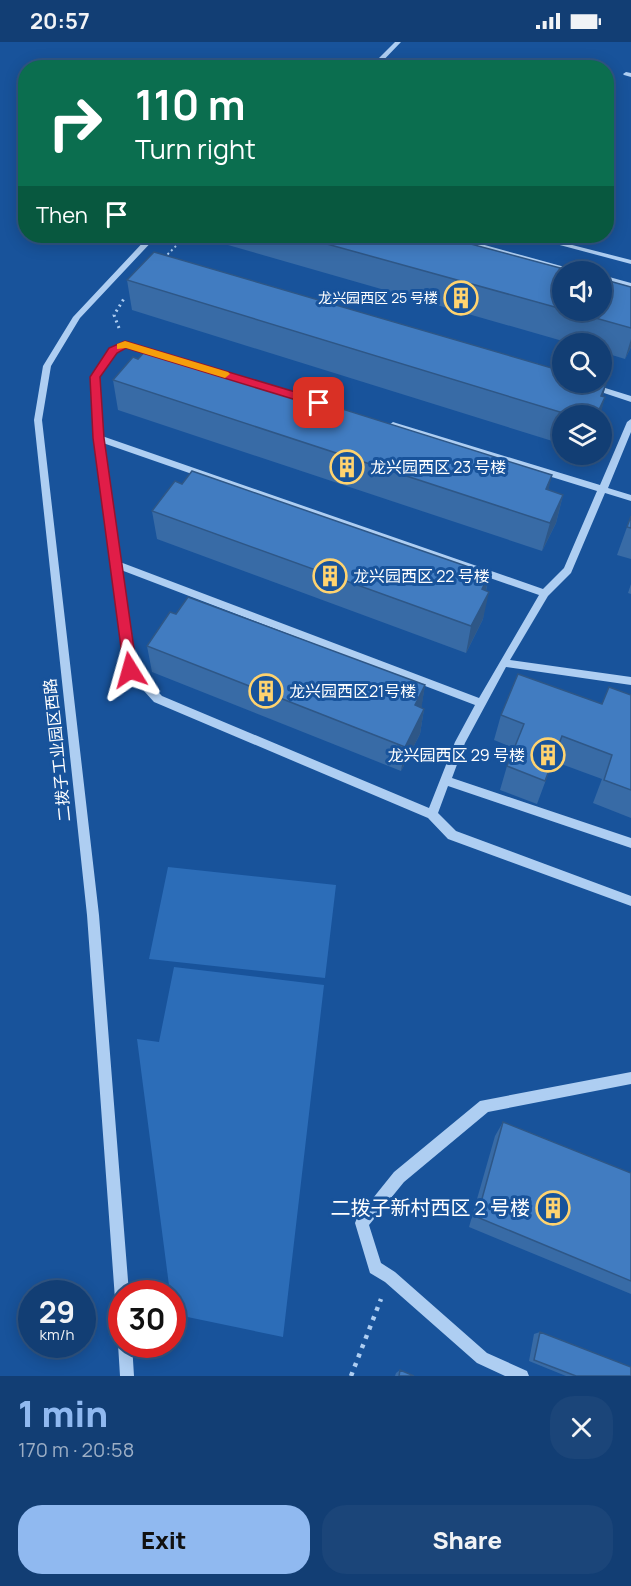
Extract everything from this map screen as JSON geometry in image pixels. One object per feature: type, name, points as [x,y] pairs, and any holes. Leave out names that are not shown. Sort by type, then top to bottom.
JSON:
[{"type":"street","points":[[380,60],[398,42]]},
{"type":"street","name":"二拨子工业园区西路","points":[[121,1280],[93,915],[38,420],[46,366],[76,317],[146,243]]},
{"type":"street","points":[[472,243],[552,265]]},
{"type":"street","points":[[557,243],[631,262]]},
{"type":"street","points":[[612,280],[631,285]]},
{"type":"street","points":[[171,358],[125,344],[113,350],[95,377],[98,438],[130,670],[158,699],[432,814],[452,835],[631,901]]},
{"type":"street","points":[[611,393],[631,399]]},
{"type":"street","points":[[387,423],[631,498]]},
{"type":"street","points":[[432,814],[460,742],[503,663],[545,592],[568,570],[631,423]]},
{"type":"street","points":[[98,438],[545,592]]},
{"type":"street","points":[[117,564],[481,703]]},
{"type":"street","points":[[503,663],[631,681]]},
{"type":"street","points":[[444,780],[631,843]]},
{"type":"street","points":[[522,1376],[482,1358],[390,1277],[375,1268],[362,1223],[399,1177],[484,1106],[631,1078]]},
{"type":"street","points":[[126,1358],[127,1376]]},
{"type":"path","points":[[159,262],[176,246]]},
{"type":"path","points":[[125,344],[114,315],[128,293]]},
{"type":"path","points":[[351,1376],[390,1277]]},
{"type":"shaded area","points":[[168,867],[336,885],[325,978],[149,959]]},
{"type":"shaded area","points":[[174,967],[324,985],[283,1337],[186,1317],[186,1280],[168,1280],[137,1039],[159,1042]]},
{"type":"building","points":[[323,243],[467,243],[552,266],[552,306]]},
{"type":"building","points":[[154,252],[552,368],[552,393],[602,393],[601,396],[605,397],[601,405],[552,405],[552,410],[127,280]]},
{"type":"building","points":[[612,282],[631,287],[631,328],[606,321],[612,321]]},
{"type":"building","points":[[148,348],[552,475],[546,489],[563,495],[550,523],[113,380],[133,357],[138,359]]},
{"type":"building","points":[[192,471],[489,574],[482,589],[489,592],[471,626],[152,511],[175,481],[182,484]]},
{"type":"building","points":[[631,516],[631,528],[627,527]]},
{"type":"building","points":[[188,597],[425,685],[415,705],[424,709],[405,747],[147,646],[170,612],[176,614]]},
{"type":"building","points":[[518,674],[602,704],[609,687],[631,695],[631,790],[604,780],[612,755],[562,736],[545,781],[507,766],[524,724],[501,715]]},
{"type":"building","name":"二拨子新村西区 2 号楼","points":[[503,1122],[631,1173],[631,1281],[477,1217]]},
{"type":"building","points":[[540,1332],[631,1367],[631,1376],[576,1376],[534,1360]]},
{"type":"building","points":[[400,1370],[414,1376],[399,1376]]},
{"type":"slow traffic","points":[[121,347],[125,344],[225,374]]},
{"type":"place","name":"龙兴园西区 25 号楼","points":[[461,298]]},
{"type":"place","name":"龙兴园西区 23 号楼","points":[[347,467]]},
{"type":"place","name":"龙兴园西区 22 号楼","points":[[330,576]]},
{"type":"place","name":"龙兴园西区21号楼","points":[[266,691]]},
{"type":"place","name":"龙兴园西区 29 号楼","points":[[548,755]]},
{"type":"place","name":"二拨子新村西区 2 号楼","points":[[553,1208]]},
{"type":"route","points":[[130,670],[98,438],[95,377],[113,350],[125,344],[319,403]]}]
